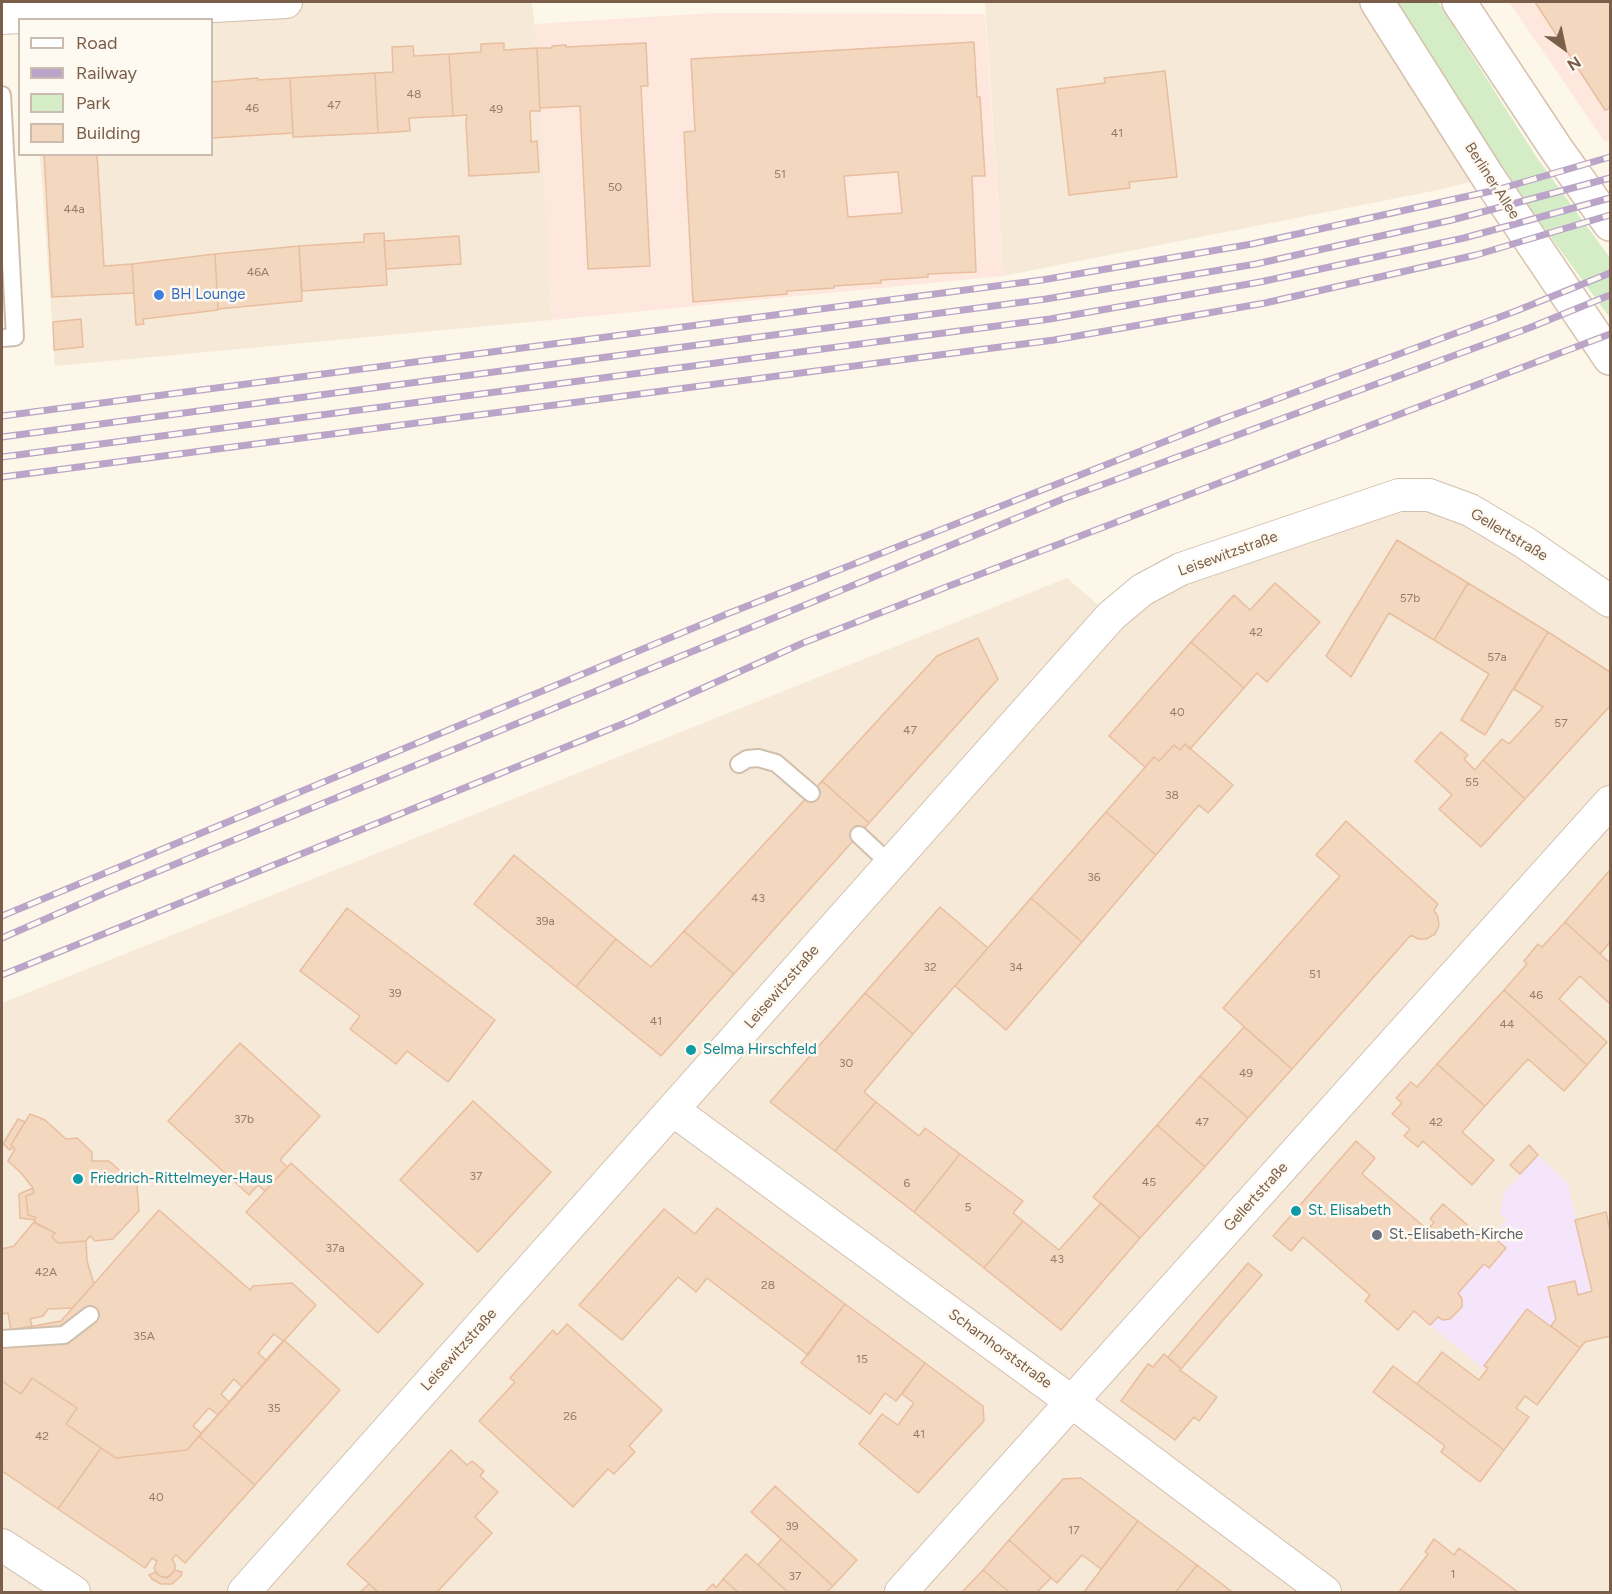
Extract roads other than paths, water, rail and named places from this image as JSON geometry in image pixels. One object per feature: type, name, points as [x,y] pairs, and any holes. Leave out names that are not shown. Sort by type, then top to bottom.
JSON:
[{"type":"main road","name":"Berliner Allee","points":[[1377,2],[1488,177],[1611,358]]},
{"type":"main road","points":[[1459,2],[1557,150],[1611,224]]},
{"type":"street","points":[[2,18],[286,2]]},
{"type":"street","name":"Gellertstraße","points":[[1399,495],[1429,495],[1470,510],[1524,542],[1611,601]]},
{"type":"street","name":"Leisewitzstraße","points":[[244,1593],[1111,616],[1142,590],[1181,569],[1399,495]]},
{"type":"street","name":"Gellertstraße","points":[[901,1593],[1611,802]]},
{"type":"street","name":"Scharnhorststraße","points":[[673,1110],[1072,1402],[1325,1593]]},
{"type":"street","points":[[2,1545],[74,1593]]},
{"type":"lane","points":[[2,106],[15,337],[2,338]]},
{"type":"lane","points":[[739,764],[747,759],[758,758],[776,763],[811,792]]},
{"type":"lane","points":[[859,835],[890,864]]},
{"type":"lane","points":[[2,1338],[64,1335],[90,1315]]},
{"type":"railway","points":[[2,416],[1042,280],[1252,244],[1496,190],[1610,157]]},
{"type":"railway","points":[[2,437],[1046,299],[1256,264],[1452,220],[1610,178]]},
{"type":"railway","points":[[2,457],[1050,319],[1260,282],[1464,238],[1610,198]]},
{"type":"railway","points":[[2,477],[1054,340],[1265,303],[1476,255],[1610,215]]},
{"type":"railway","points":[[2,916],[727,614],[1217,421],[1516,311],[1610,273]]},
{"type":"railway","points":[[2,938],[105,893],[1063,499],[1529,328],[1610,295]]},
{"type":"railway","points":[[2,975],[630,721],[803,643],[1610,334]]},
{"type":"place","name":"BH Lounge","points":[[159,295]]},
{"type":"place","name":"Selma Hirschfeld","points":[[691,1050]]},
{"type":"place","name":"Friedrich-Rittelmeyer-Haus","points":[[78,1179]]},
{"type":"place","name":"St. Elisabeth","points":[[1296,1211]]},
{"type":"place","name":"St.-Elisabeth-Kirche","points":[[1377,1235]]}]
